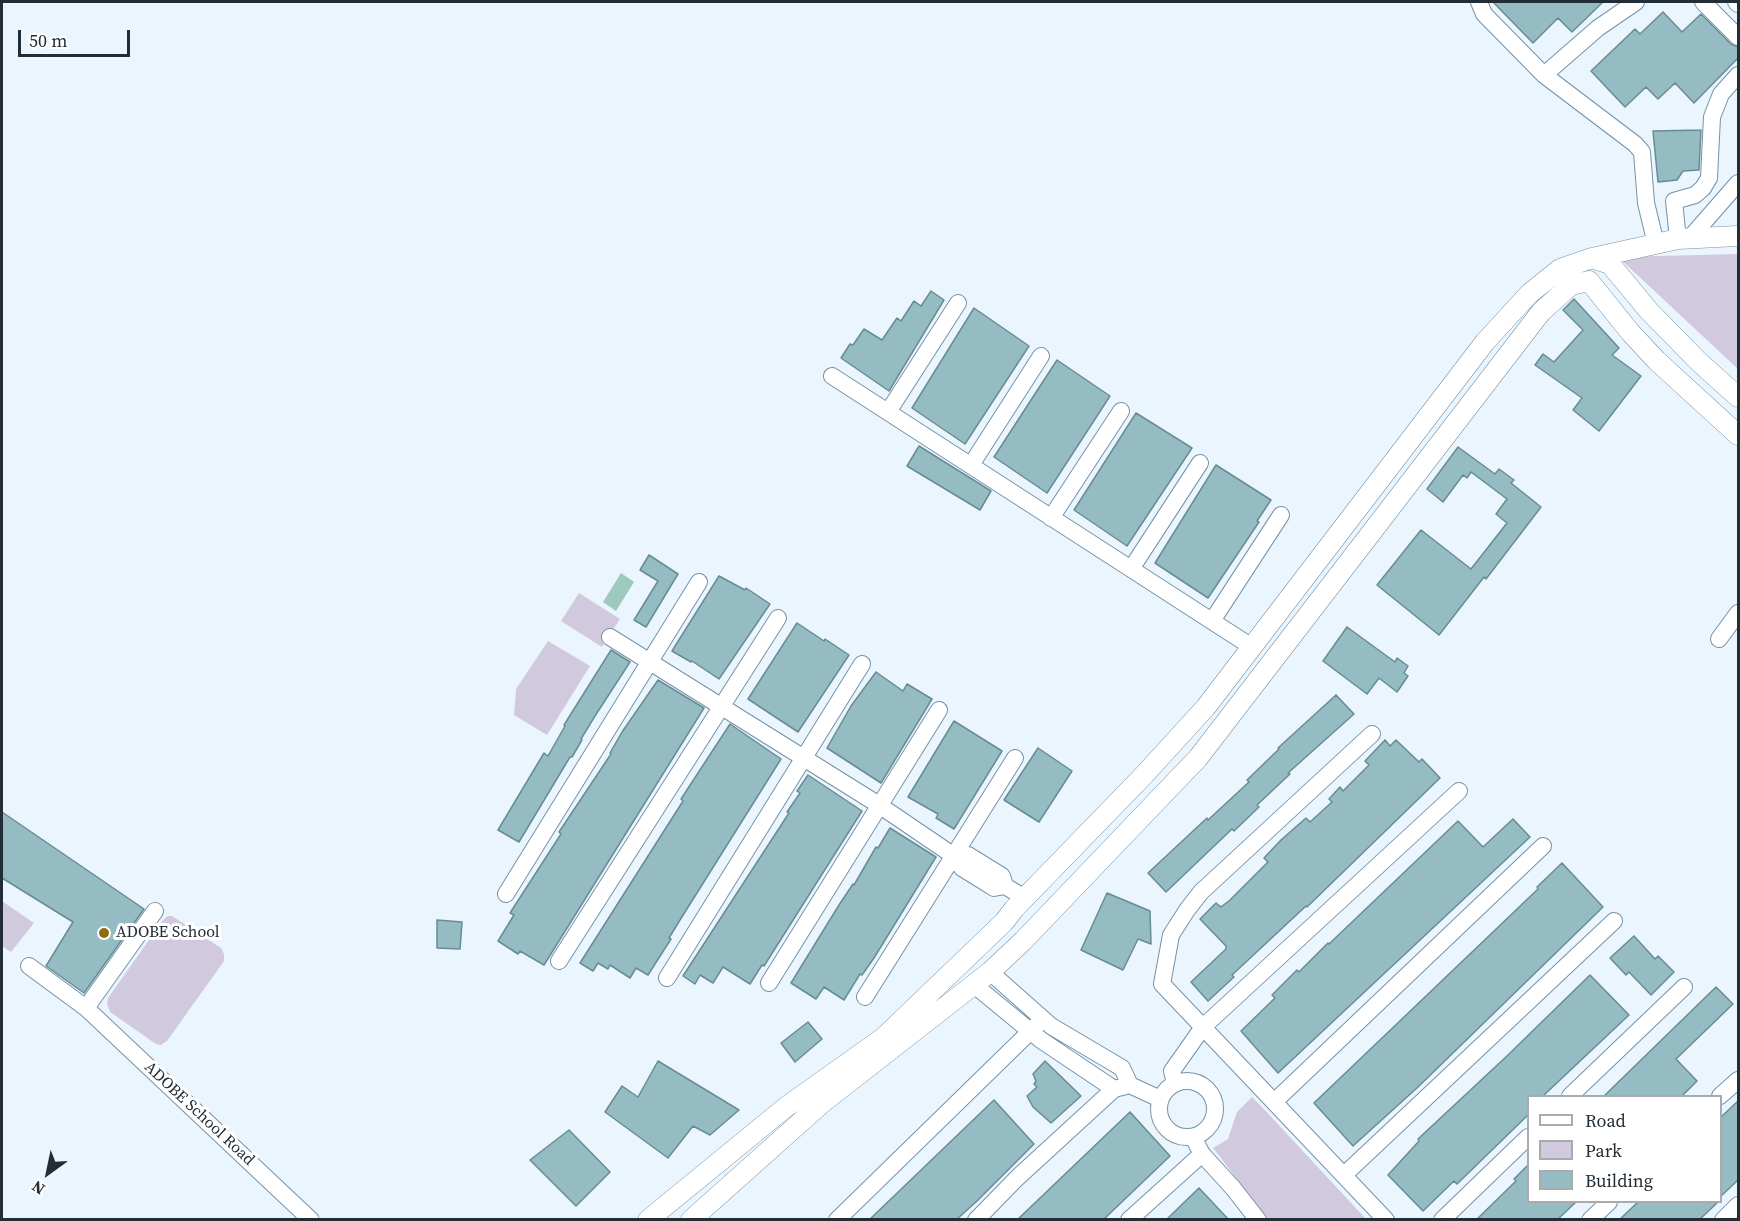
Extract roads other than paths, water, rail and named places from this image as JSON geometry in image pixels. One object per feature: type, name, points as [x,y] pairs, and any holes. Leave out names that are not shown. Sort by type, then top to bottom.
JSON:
[{"type":"street","points":[[1479,2],[1484,14],[1544,75],[1635,144],[1642,152],[1646,203],[1656,244]]},
{"type":"street","points":[[1544,75],[1598,28],[1636,2]]},
{"type":"street","points":[[1703,2],[1738,37]]},
{"type":"street","points":[[1646,203],[1674,201],[1695,195],[1703,188],[1709,178],[1712,117],[1720,94],[1738,75]]},
{"type":"street","points":[[1684,239],[1738,183]]},
{"type":"street","points":[[1674,201],[1684,239]]},
{"type":"street","points":[[648,1220],[786,1107],[883,1038],[1004,922],[1144,775],[1198,716],[1485,342],[1529,294],[1560,268],[1592,258],[1684,239],[1738,236]]},
{"type":"street","points":[[1592,258],[1610,264],[1649,310],[1699,362],[1738,397]]},
{"type":"street","points":[[691,1220],[822,1103],[990,972],[1031,933],[1198,758],[1541,312],[1571,285],[1589,281],[1657,361],[1738,435]]},
{"type":"street","points":[[888,412],[958,303]]},
{"type":"street","points":[[971,465],[1041,356]]},
{"type":"street","points":[[832,376],[1252,647]]},
{"type":"street","points":[[1052,518],[1120,411]]},
{"type":"street","points":[[1131,569],[1200,463]]},
{"type":"street","points":[[1212,621],[1281,515]]},
{"type":"street","points":[[506,894],[699,582]]},
{"type":"street","points":[[1295,591],[1316,606]]},
{"type":"street","points":[[1719,639],[1738,613]]},
{"type":"street","points":[[559,961],[778,618]]},
{"type":"street","points":[[610,637],[879,805],[954,856],[962,868],[990,886],[994,888],[1005,886],[1025,898]]},
{"type":"street","points":[[667,978],[862,664]]},
{"type":"street","points":[[769,983],[939,710]]},
{"type":"street","points":[[1372,734],[1202,892],[1171,935],[1162,984],[1386,1220]]},
{"type":"street","points":[[865,997],[1016,758]]},
{"type":"street","points":[[1175,1083],[1172,1071],[1203,1027],[1459,791]]},
{"type":"street","points":[[1274,1102],[1543,846]]},
{"type":"street","points":[[86,1008],[155,911]]},
{"type":"street","points":[[1344,1175],[1614,921]]},
{"type":"street","name":"ADOBE School Road","points":[[29,966],[86,1008],[311,1220]]},
{"type":"street","points":[[976,1220],[1017,1178],[1122,1087],[1122,1068],[1052,1026],[990,972]]},
{"type":"street","points":[[973,984],[1030,1031],[1122,1087],[1160,1100]]},
{"type":"street","points":[[1571,1095],[1684,987]]},
{"type":"street","points":[[837,1220],[1043,1019]]},
{"type":"street","points":[[1721,1095],[1738,1080]]},
{"type":"street","points":[[1194,1082],[1203,1085],[1214,1100],[1214,1119],[1202,1133],[1184,1138],[1167,1130],[1161,1122],[1158,1113],[1160,1100],[1168,1088],[1175,1083],[1194,1082]]},
{"type":"street","points":[[786,1107],[800,1123]]},
{"type":"street","points":[[1193,1137],[1202,1154],[1258,1220]]},
{"type":"street","points":[[1442,1220],[1527,1138]]},
{"type":"street","points":[[1129,1220],[1202,1154]]},
{"type":"street","points":[[1590,1220],[1608,1203]]},
{"type":"street","points":[[1723,1220],[1738,1205]]},
{"type":"place","name":"ADOBE School","points":[[104,933]]}]
